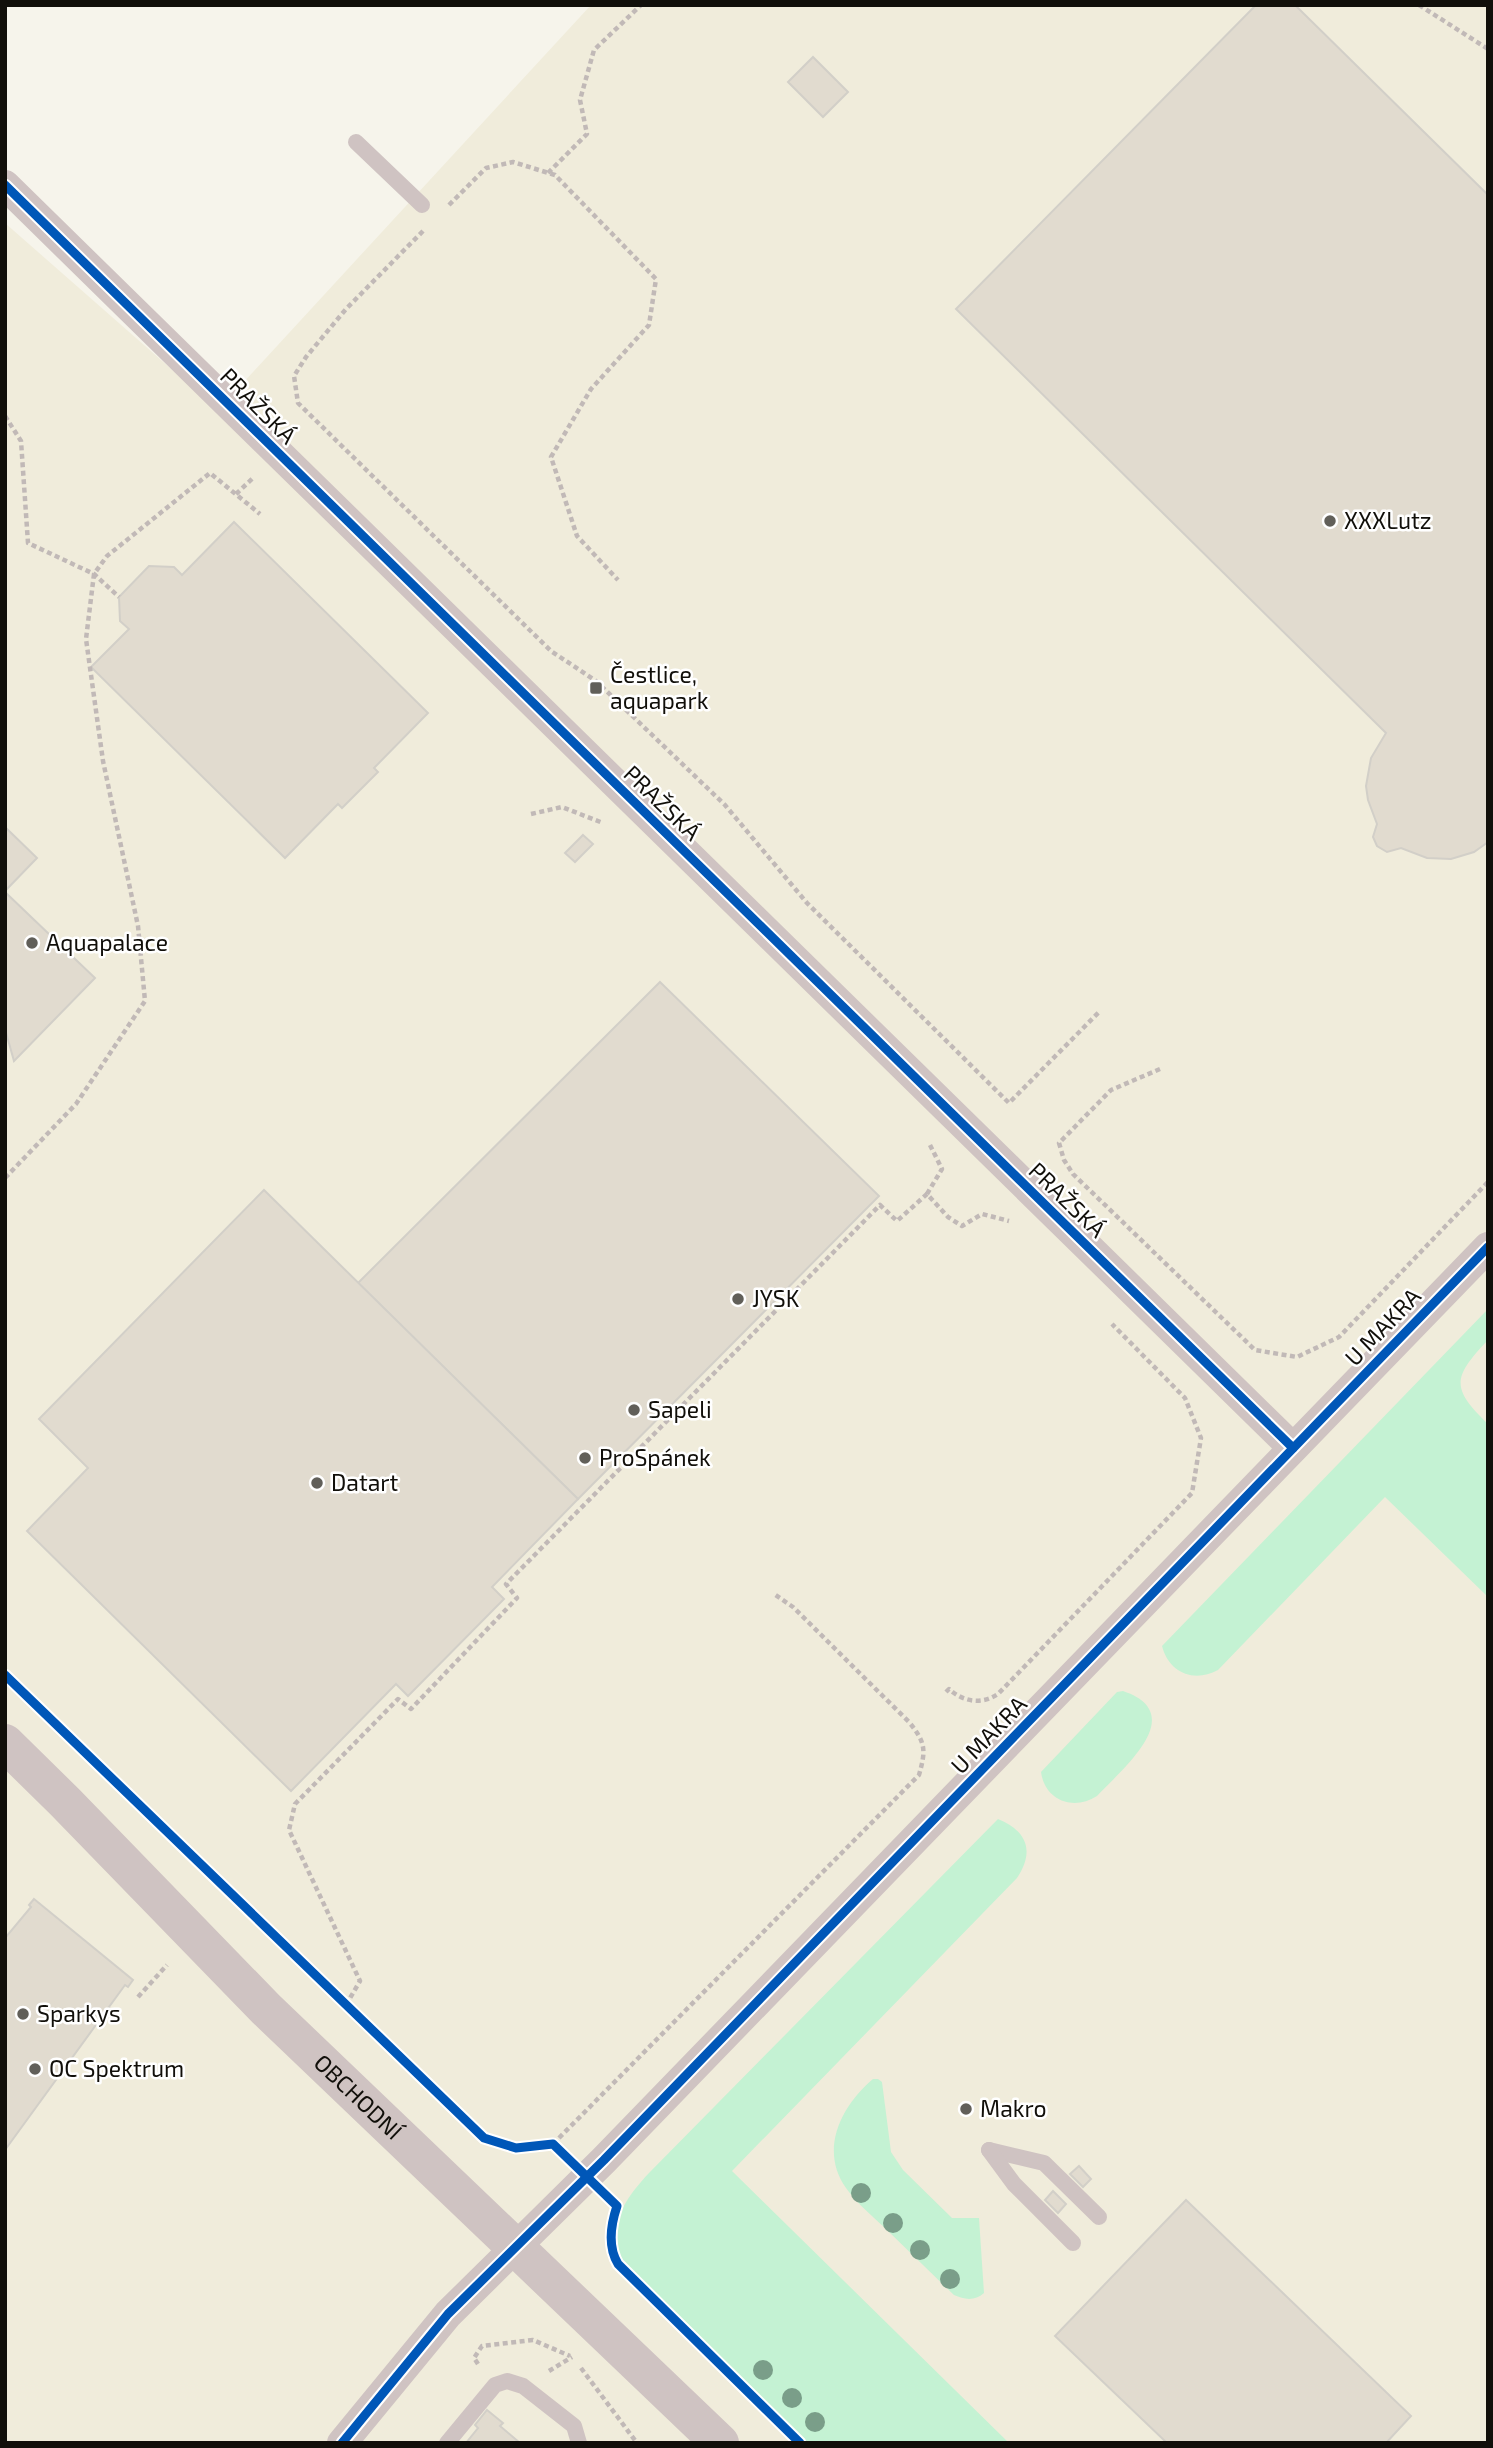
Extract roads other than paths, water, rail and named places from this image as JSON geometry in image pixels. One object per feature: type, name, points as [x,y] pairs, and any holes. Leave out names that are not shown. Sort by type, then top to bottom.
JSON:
[{"type":"street","name":"PRAŽSKÁ","points":[[5,185],[1293,1448]]},
{"type":"street","name":"U MAKRA","points":[[342,2443],[448,2315],[604,2160],[1488,1247]]},
{"type":"street","name":"OBCHODNÍ","points":[[5,1744],[265,2009],[720,2443]]},
{"type":"lane","points":[[356,142],[422,205]]},
{"type":"lane","points":[[1073,2243],[1014,2184],[989,2150],[1044,2163],[1100,2217]]},
{"type":"lane","points":[[447,2443],[495,2385],[507,2381],[523,2386],[574,2426],[579,2443]]},
{"type":"place","name":"XXXLutz","points":[[1330,521]]},
{"type":"place","name":"Čestlice, aquapark","points":[[596,688]]},
{"type":"place","name":"Aquapalace","points":[[32,943]]},
{"type":"place","name":"JYSK","points":[[738,1299]]},
{"type":"place","name":"Sapeli","points":[[634,1410]]},
{"type":"place","name":"ProSpánek","points":[[585,1458]]},
{"type":"place","name":"Datart","points":[[317,1483]]},
{"type":"place","name":"Sparkys","points":[[23,2014]]},
{"type":"place","name":"OC Spektrum","points":[[35,2069]]},
{"type":"place","name":"Makro","points":[[966,2109]]}]
